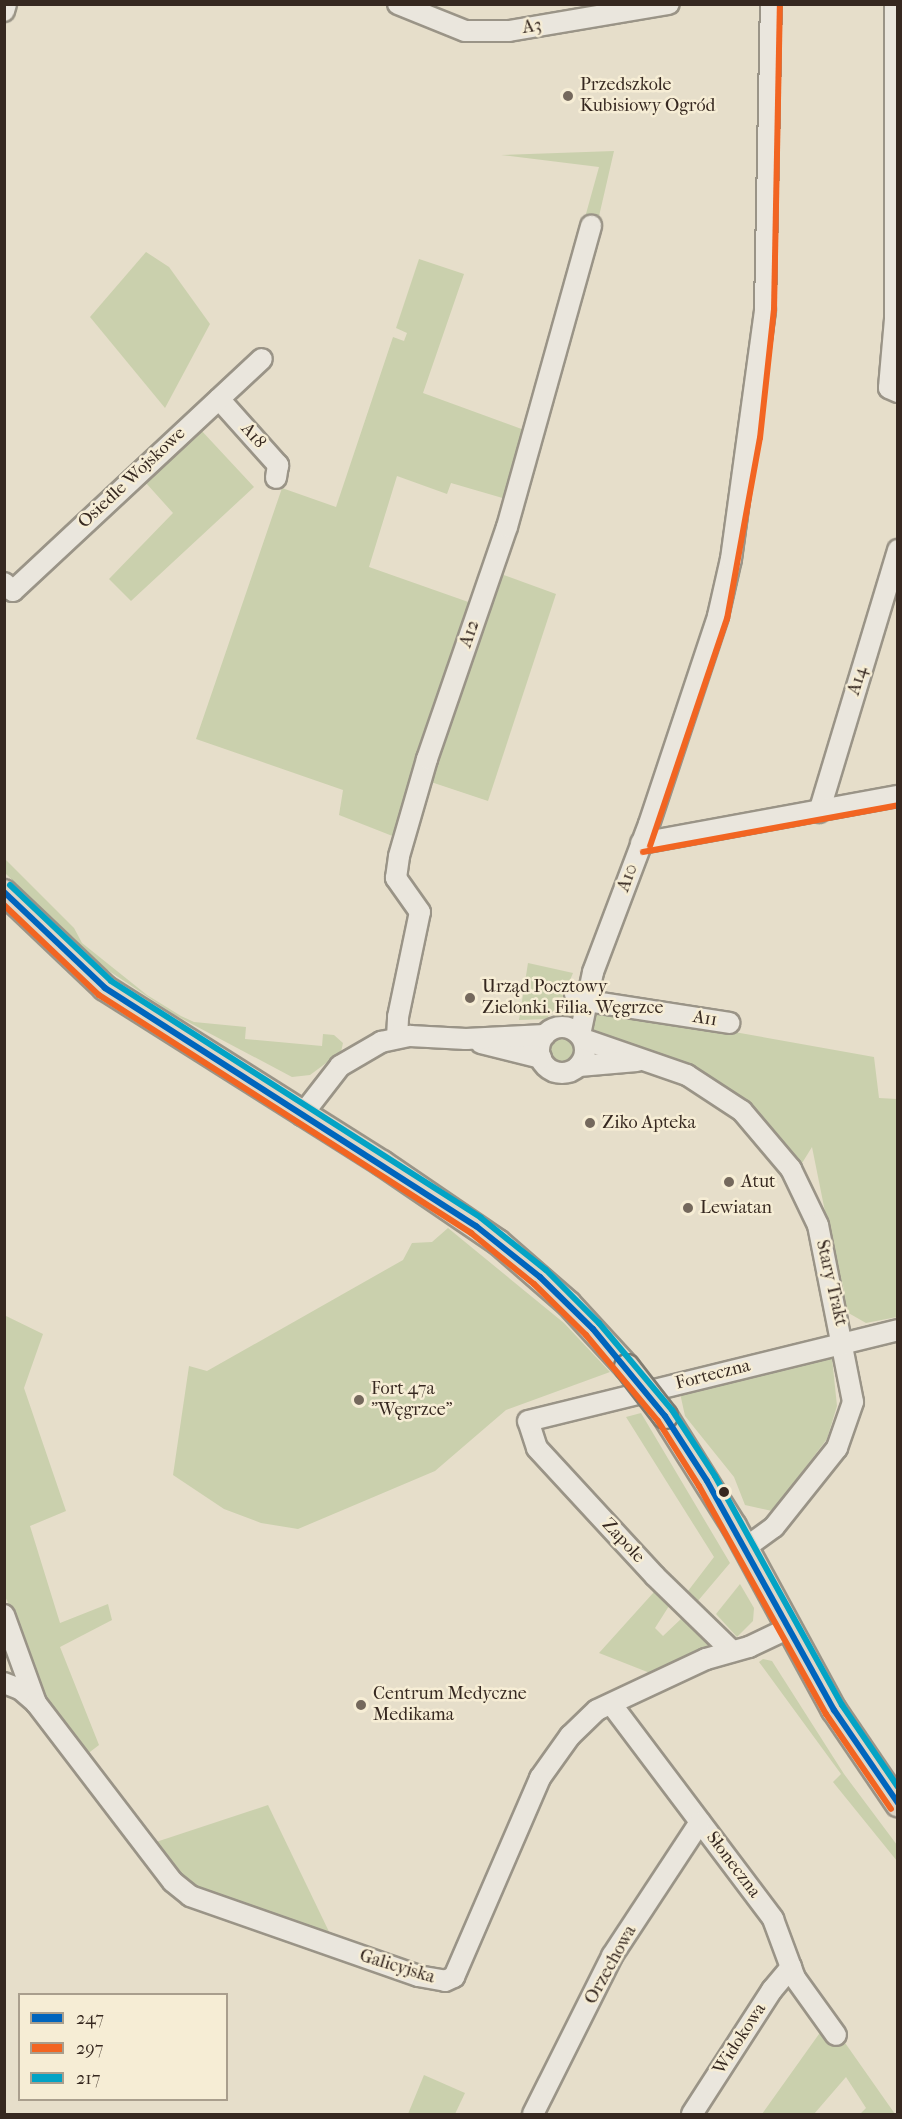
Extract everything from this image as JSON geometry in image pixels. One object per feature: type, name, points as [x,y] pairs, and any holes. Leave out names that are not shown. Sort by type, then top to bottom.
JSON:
[{"type":"main road","points":[[4,892],[105,988],[302,1115],[382,1163],[498,1242],[569,1304],[627,1367],[665,1416],[746,1547],[847,1730],[897,1804]]},
{"type":"street","points":[[4,11],[6,4]]},
{"type":"street","name":"A3","points":[[398,4],[465,31],[508,31],[669,4]]},
{"type":"street","name":"A10","points":[[551,1031],[582,997],[593,972],[641,843],[718,616],[751,436],[765,310],[771,4]]},
{"type":"street","points":[[895,4],[895,319],[889,388],[897,392]]},
{"type":"street","name":"A12","points":[[397,1038],[398,1017],[420,912],[396,878],[399,856],[427,759],[507,526],[591,226]]},
{"type":"street","name":"Osiedle Wojskowe","points":[[4,583],[13,591],[262,359]]},
{"type":"street","name":"A18","points":[[219,399],[278,465],[276,478]]},
{"type":"street","name":"A14","points":[[819,812],[897,550]]},
{"type":"street","points":[[641,843],[897,796]]},
{"type":"street","name":"A10","points":[[581,1037],[582,997]]},
{"type":"street","name":"A11","points":[[582,997],[729,1023]]},
{"type":"street","points":[[302,1115],[340,1066],[371,1046],[397,1038],[466,1039],[569,1028],[581,1037],[585,1053],[579,1066],[566,1072],[554,1071],[541,1058],[466,1039]]},
{"type":"street","points":[[541,1058],[539,1046],[551,1031]]},
{"type":"street","name":"Stary Trakt","points":[[581,1037],[687,1075],[728,1100],[779,1152],[818,1225],[844,1343],[853,1402],[837,1448],[774,1527],[746,1547]]},
{"type":"street","name":"Stary Trakt","points":[[579,1066],[646,1061]]},
{"type":"street","name":"Forteczna","points":[[528,1421],[897,1330]]},
{"type":"street","name":"Zapole","points":[[528,1421],[537,1448],[655,1576],[732,1651]]},
{"type":"street","name":"Galicyjska","points":[[4,1615],[36,1703]]},
{"type":"street","name":"Galicyjska","points":[[4,1683],[20,1689],[36,1703],[173,1882],[190,1896],[418,1976],[445,1981],[454,1977],[540,1778],[570,1736],[597,1710],[612,1705],[706,1659],[789,1628]]},
{"type":"street","name":"Słoneczna","points":[[612,1705],[773,1919],[791,1967],[836,2035]]},
{"type":"street","name":"Orzechowa","points":[[533,2115],[612,1956],[700,1822]]},
{"type":"street","name":"Widokowa","points":[[692,2115],[772,1990],[791,1967]]},
{"type":"green space","points":[[614,151],[597,225],[584,221],[599,167],[501,155]]},
{"type":"green space","points":[[146,252],[169,267],[210,324],[165,408],[90,317]]},
{"type":"green space","points":[[419,259],[464,274],[423,393],[527,431],[506,499],[451,483],[447,494],[397,476],[369,567],[474,604],[395,837],[339,815],[343,790],[196,739],[282,488],[336,507],[393,337],[404,341],[407,333],[396,328]]},
{"type":"green space","points":[[200,429],[254,487],[131,601],[109,579],[173,513],[146,483]]},
{"type":"green space","points":[[498,573],[556,594],[488,801],[425,780]]},
{"type":"green space","points":[[4,858],[74,928],[82,943],[147,995],[181,1016],[194,1022],[246,1027],[245,1039],[322,1046],[323,1034],[334,1035],[343,1043],[341,1052],[310,1075],[292,1077],[175,1015],[106,969],[83,949],[5,873]]},
{"type":"green space","points":[[528,963],[573,973],[560,1004],[546,1019],[519,1020]]},
{"type":"green space","points":[[605,1009],[874,1057],[879,1098],[897,1099],[897,1317],[866,1323],[845,1311],[812,1147],[799,1168],[736,1095],[699,1072],[593,1031],[595,1015]]},
{"type":"green space","points":[[562,1038],[570,1042],[574,1050],[570,1058],[562,1062],[554,1058],[550,1050],[554,1042]]},
{"type":"green space","points":[[448,1228],[564,1323],[610,1372],[506,1410],[435,1471],[298,1529],[261,1523],[224,1509],[173,1475],[189,1366],[207,1371],[403,1260],[412,1243],[432,1242]]},
{"type":"green space","points":[[4,1315],[43,1334],[24,1388],[66,1511],[30,1526],[60,1623],[108,1604],[112,1620],[60,1647],[99,1745],[86,1755],[42,1696],[24,1634],[21,1634],[5,1596]]},
{"type":"green space","points":[[832,1358],[837,1406],[827,1439],[772,1511],[745,1505],[734,1477],[685,1416],[680,1393]]},
{"type":"green space","points":[[641,1413],[730,1563],[697,1602],[688,1591],[714,1557],[626,1417]]},
{"type":"green space","points":[[740,1584],[754,1608],[753,1621],[737,1637],[716,1614]]},
{"type":"green space","points":[[654,1592],[669,1606],[655,1628],[663,1636],[682,1618],[714,1645],[650,1673],[599,1653]]},
{"type":"green space","points":[[763,1659],[772,1661],[844,1774],[897,1845],[897,1861],[833,1782],[841,1774],[759,1662]]},
{"type":"green space","points":[[268,1805],[333,1940],[192,1892],[150,1844]]},
{"type":"green space","points":[[829,2020],[895,2114],[860,2114],[866,2108],[846,2077],[814,2114],[762,2114]]},
{"type":"green space","points":[[424,2075],[465,2093],[455,2114],[408,2114]]},
{"type":"transit line","name":"297","points":[[650,846],[727,619],[760,438],[774,310],[780,4]]},
{"type":"transit line","name":"297","points":[[643,852],[898,805]]},
{"type":"transit line","name":"217","points":[[10,885],[111,981],[481,1218],[546,1270],[599,1323],[672,1410],[715,1476],[842,1705],[898,1787]]},
{"type":"transit line","name":"247","points":[[4,892],[105,988],[476,1226],[540,1277],[593,1329],[665,1416],[707,1481],[834,1710],[898,1803]]},
{"type":"transit line","name":"297","points":[[4,905],[99,995],[471,1233],[534,1284],[586,1335],[658,1421],[699,1486],[826,1714],[891,1809]]},
{"type":"place","name":"Przedszkole Kubisiowy Ogród","points":[[568,96]]},
{"type":"place","name":"Urząd Pocztowy Zielonki. Filia, Węgrzce","points":[[470,998]]},
{"type":"place","name":"Ziko Apteka","points":[[590,1123]]},
{"type":"place","name":"Atut","points":[[729,1182]]},
{"type":"place","name":"Lewiatan","points":[[688,1208]]},
{"type":"place","name":"Fort 47a \"Węgrzce\"","points":[[359,1400]]},
{"type":"place","name":"Centrum Medyczne Medikama","points":[[361,1705]]}]
